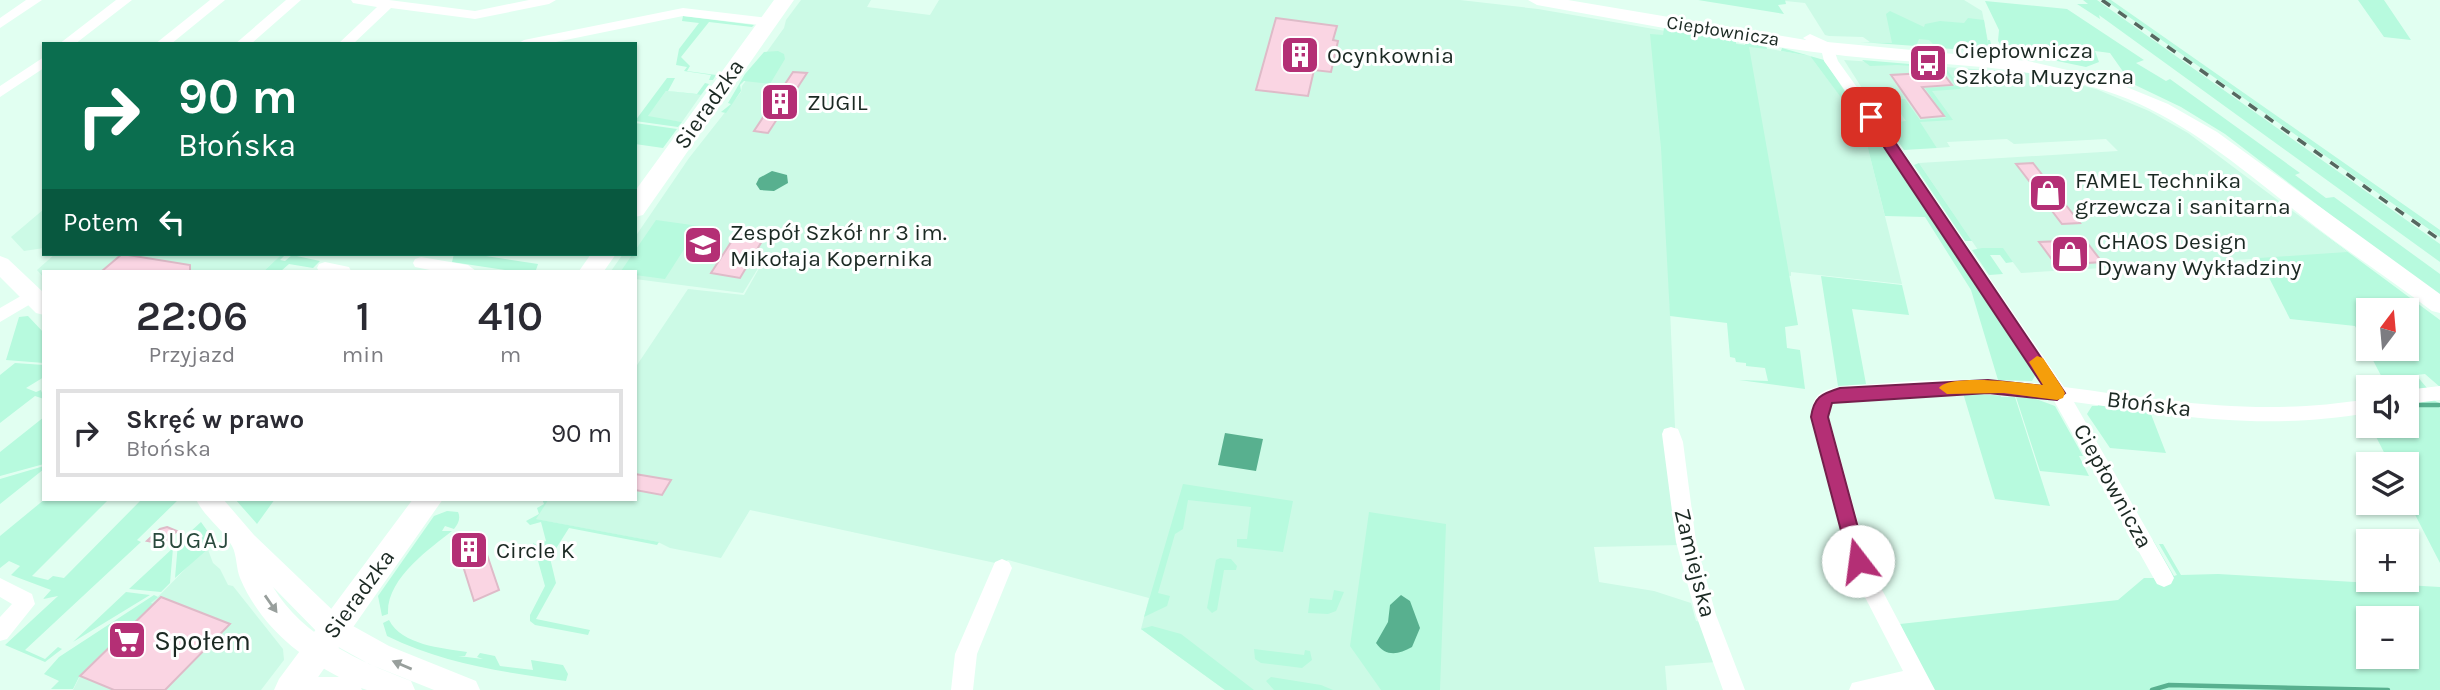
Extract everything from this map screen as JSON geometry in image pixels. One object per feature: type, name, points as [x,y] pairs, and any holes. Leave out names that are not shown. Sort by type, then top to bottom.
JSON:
[{"type":"main road","name":"Sieradzka","points":[[637,206],[784,0]]},
{"type":"main road","name":"Ciepłownicza","points":[[1537,0],[1824,43],[2029,64],[2115,87],[2160,106],[2206,133],[2339,234],[2387,265],[2440,305]]},
{"type":"main road","name":"Ciepłownicza","points":[[1575,0],[1824,43]]},
{"type":"main road","points":[[0,244],[29,277],[39,301]]},
{"type":"main road","points":[[592,270],[602,256]]},
{"type":"main road","points":[[0,264],[17,284],[39,301]]},
{"type":"main road","points":[[214,501],[245,543],[254,579],[290,627],[326,641],[388,659],[466,690]]},
{"type":"main road","name":"Sieradzka","points":[[290,690],[428,501]]},
{"type":"main road","points":[[326,641],[401,690]]},
{"type":"main road","points":[[310,690],[348,690]]},
{"type":"street","points":[[0,24],[35,0]]},
{"type":"street","points":[[69,42],[125,0]]},
{"type":"street","points":[[166,42],[218,0]]},
{"type":"street","points":[[244,42],[294,0]]},
{"type":"street","points":[[366,0],[388,4],[435,5],[475,15],[549,0]]},
{"type":"street","points":[[347,42],[388,4]]},
{"type":"street","points":[[531,42],[683,12],[768,22]]},
{"type":"street","name":"Ciepłownicza","points":[[1824,43],[1831,61],[1900,157],[2090,442],[2164,578]]},
{"type":"street","points":[[0,93],[42,62]]},
{"type":"street","points":[[421,263],[462,270]]},
{"type":"street","points":[[325,268],[338,270]]},
{"type":"street","points":[[0,316],[39,301]]},
{"type":"street","name":"Błońska","points":[[1920,684],[1861,570],[1820,417],[1821,404],[1827,398],[1840,394],[2004,387],[2249,416],[2329,413],[2356,408]]},
{"type":"street","points":[[2419,395],[2440,393]]},
{"type":"street","name":"Zamiejska","points":[[1671,434],[1686,542],[1706,615],[1734,690]]},
{"type":"street","points":[[962,690],[966,654],[1002,568]]},
{"type":"street","points":[[0,587],[20,596],[25,600],[25,604],[0,632]]},
{"type":"street","points":[[1860,690],[1920,684]]},
{"type":"shaded area","points":[[801,0],[871,0],[867,7],[930,15],[939,0],[1460,0],[1538,9],[1810,56],[1862,125],[1902,284],[1791,272],[1791,276],[1668,262],[1680,545],[1594,547],[1599,582],[1654,591],[1691,603],[1696,621],[1702,622],[1716,662],[1665,666],[1667,690],[1225,690],[1141,629],[1149,598],[1008,560],[1000,564],[750,510],[721,558],[670,548],[658,542],[535,519],[548,501],[637,501],[637,365],[688,289],[744,295],[771,247],[743,293],[637,279],[637,270],[612,270],[622,256],[637,256],[637,234],[689,158],[741,92],[742,86],[784,28],[786,20]]},
{"type":"shaded area","points":[[1698,0],[1785,0],[1786,4],[1778,5],[1784,14]]},
{"type":"shaded area","points":[[1776,0],[1964,0],[1982,11],[1989,46],[1979,45],[1976,48],[1870,42],[1863,37],[1829,36],[1825,35],[1805,3]]},
{"type":"shaded area","points":[[2083,0],[2097,0],[2440,244],[2440,262],[2099,15],[2100,19],[2077,4],[2088,4]]},
{"type":"shaded area","points":[[2105,0],[2111,0],[2440,230],[2440,237]]},
{"type":"shaded area","points":[[2358,0],[2384,0],[2411,40],[2384,37]]},
{"type":"shaded area","points":[[1985,1],[2067,9],[2144,60],[2136,63],[2166,81],[2170,79],[2300,173],[2295,175],[2326,198],[2334,197],[2440,274],[2440,299],[2225,134],[2181,107],[2131,83],[2110,53],[2095,51],[2099,62],[2086,67],[2004,50],[1998,41],[1999,30]]},
{"type":"shaded area","points":[[1890,11],[1924,27],[1925,24],[1940,21],[1964,23],[1968,18],[1984,20],[1988,45],[1990,40],[1992,48],[1986,51],[1937,48],[1929,40],[1919,39],[1917,44],[1920,45],[1916,46],[1860,42],[1892,43],[1886,14]]},
{"type":"shaded area","points":[[683,16],[754,25],[752,27],[709,22],[681,57],[690,66],[687,71],[716,75],[713,80],[709,80],[711,75],[684,71],[687,67],[676,65],[679,49],[699,23],[682,21]]},
{"type":"shaded area","points":[[1664,28],[1736,40],[1736,44],[1745,45],[1746,42],[1766,45],[1767,49],[1749,47],[1798,325],[1785,327],[1787,348],[1800,350],[1805,389],[1739,380],[1768,381],[1765,368],[1746,366],[1746,363],[1736,362],[1735,358],[1730,357],[1727,323],[1670,316],[1661,148],[1650,34],[1663,35]]},
{"type":"shaded area","points":[[1782,48],[1810,56],[1781,51]]},
{"type":"shaded area","points":[[778,51],[784,54],[785,59],[770,84],[744,81],[740,85],[741,91],[726,113],[721,112],[731,104],[728,103],[745,74],[764,52]]},
{"type":"shaded area","points":[[1810,56],[1824,60],[1856,108],[1851,111]]},
{"type":"shaded area","points":[[1844,60],[2031,73],[2096,89],[2149,111],[2188,133],[2348,253],[2021,273],[2003,249],[1978,250],[1919,163],[2118,151],[2106,139],[2014,144],[2007,139],[1947,142],[1950,147],[1937,148],[1919,122],[1885,124]]},
{"type":"shaded area","points":[[1862,60],[1945,67],[1961,89],[1932,91],[1953,120],[1920,122],[1937,148],[1904,150],[1866,95],[1888,123],[1906,121],[1885,91],[1891,90],[1901,99],[1905,99],[1920,120],[1946,118],[1925,88],[1956,86],[1943,68],[1870,66]]},
{"type":"shaded area","points":[[667,78],[675,78],[668,91],[697,94],[705,83],[709,84],[701,95],[666,91],[648,116],[682,122],[678,127],[637,121]]},
{"type":"shaded area","points":[[666,91],[701,95],[682,122],[647,117]]},
{"type":"shaded area","points":[[1859,120],[1869,123],[1900,167],[2033,368],[2036,374],[2032,381],[1998,380],[1971,290],[1925,217],[1885,216]]},
{"type":"shaded area","points":[[637,123],[677,129],[663,148],[637,144]]},
{"type":"shaded area","points":[[1919,163],[1972,241],[1965,241],[1914,165]]},
{"type":"shaded area","points":[[772,171],[787,175],[788,183],[774,191],[760,190],[756,184],[759,178]]},
{"type":"shaded area","points":[[2256,184],[2410,298],[2356,298],[2356,328],[2290,319],[2259,258],[2347,252]]},
{"type":"shaded area","points":[[42,211],[42,248],[24,251],[11,237]]},
{"type":"shaded area","points":[[656,220],[699,226],[665,279],[637,275],[637,270],[622,270],[631,256],[637,256],[637,248]]},
{"type":"shaded area","points":[[2003,248],[2013,262],[2006,263],[2000,255],[1990,255],[2003,274],[1989,275],[1972,250]]},
{"type":"shaded area","points":[[53,256],[280,256],[265,270],[42,270],[42,276],[37,270]]},
{"type":"shaded area","points":[[280,256],[284,256],[280,260],[285,261],[291,256],[297,256],[320,261],[313,268],[289,264],[282,270],[265,270]]},
{"type":"shaded area","points":[[454,256],[486,256],[538,264],[536,270],[505,270],[452,262]]},
{"type":"shaded area","points":[[1821,276],[1902,285],[1909,315],[1852,309],[1866,384],[1838,386]]},
{"type":"shaded area","points":[[2419,304],[2440,320],[2440,387],[2425,374],[2381,375],[2373,361],[2419,361]]},
{"type":"shaded area","points":[[28,316],[42,331],[42,363],[6,360],[19,317]]},
{"type":"shaded area","points":[[15,363],[42,365],[42,378],[26,388],[36,392],[41,390],[42,398],[35,396],[0,423],[0,375]]},
{"type":"shaded area","points":[[2419,379],[2427,388],[2419,389]]},
{"type":"shaded area","points":[[1999,392],[2001,397],[2015,397],[2050,506],[1995,499],[1963,393]]},
{"type":"shaded area","points":[[2023,394],[2055,406],[2083,456],[2079,456],[2089,476],[2040,471],[2016,397],[2024,398]]},
{"type":"shaded area","points":[[2434,400],[2440,404],[2440,563],[2415,515],[2419,515],[2419,452],[2384,452],[2377,438],[2419,438],[2419,402]]},
{"type":"shaded area","points":[[2097,403],[2149,409],[2166,453],[2110,448],[2087,414],[2092,406],[2098,406]]},
{"type":"shaded area","points":[[42,419],[42,465],[0,476],[0,452]]},
{"type":"shaded area","points":[[1225,433],[1263,439],[1256,471],[1218,465]]},
{"type":"shaded area","points":[[42,467],[42,471],[0,504],[0,479]]},
{"type":"shaded area","points":[[1183,484],[1293,501],[1283,552],[1237,547],[1237,539],[1247,539],[1251,507],[1188,500],[1183,529],[1175,534],[1158,593],[1170,596],[1167,606],[1144,617]]},
{"type":"shaded area","points":[[43,501],[107,501],[32,576],[48,580],[53,576],[64,578],[140,501],[177,501],[137,540],[141,542],[25,650],[45,659],[58,647],[62,649],[45,662],[5,645],[58,596],[43,599],[51,590],[11,575],[20,566],[9,561],[0,568],[0,536]]},
{"type":"shaded area","points":[[237,501],[274,501],[257,524]]},
{"type":"shaded area","points":[[543,501],[548,501],[536,519],[659,542],[657,545],[569,528],[550,558],[556,583],[536,619],[590,630],[588,635],[535,625],[530,621],[530,615],[545,586],[533,543],[537,545],[546,541],[541,522],[530,525],[526,521],[539,514],[537,508],[544,504]]},
{"type":"shaded area","points":[[447,511],[458,512],[457,525],[454,529],[445,526],[442,531],[452,531],[411,565],[394,588],[388,614],[382,616],[378,596],[434,516]]},
{"type":"shaded area","points":[[1369,512],[1446,524],[1440,690],[1381,690],[1350,646]]},
{"type":"shaded area","points":[[201,522],[211,536],[209,548],[175,578],[178,543]]},
{"type":"shaded area","points":[[2153,540],[2174,576],[2177,575],[2159,544],[2163,544],[2181,575],[2218,574],[2356,582],[2356,592],[2419,592],[2419,586],[2440,587],[2440,690],[1932,690],[1900,624],[2118,600],[2144,578],[2156,578]]},
{"type":"shaded area","points":[[207,547],[213,563],[220,569],[228,585],[233,586],[283,649],[284,660],[261,690],[73,690],[80,676]]},
{"type":"shaded area","points":[[173,548],[170,583],[161,592],[129,589]]},
{"type":"shaded area","points":[[1231,559],[1237,566],[1236,570],[1224,570],[1217,610],[1212,613],[1207,608],[1216,560]]},
{"type":"shaded area","points":[[1334,590],[1344,592],[1336,611],[1328,614],[1308,613],[1310,598],[1332,600]]},
{"type":"shaded area","points":[[126,592],[150,595],[73,642]]},
{"type":"shaded area","points":[[154,595],[158,597],[151,603],[153,604],[80,675],[73,689],[51,689],[59,681],[44,674],[59,657]]},
{"type":"shaded area","points":[[1401,595],[1410,601],[1420,628],[1412,647],[1402,652],[1388,653],[1376,643],[1388,622],[1390,605]]},
{"type":"shaded area","points":[[389,620],[403,635],[413,640],[434,647],[467,652],[465,656],[458,656],[483,659],[477,657],[480,653],[495,656],[500,666],[533,670],[531,660],[563,665],[568,674],[566,681],[497,670],[431,654],[387,636],[383,623]]},
{"type":"shaded area","points":[[1152,626],[1181,634],[1254,690],[1225,690],[1141,629]]},
{"type":"shaded area","points":[[1254,649],[1304,655],[1305,650],[1310,651],[1312,660],[1302,668],[1261,663],[1255,659]]},
{"type":"shaded area","points":[[1271,677],[1321,685],[1333,690],[1274,690],[1266,681]]},
{"type":"building","name":"Ocynkownia","points":[[1276,18],[1337,26],[1333,40],[1338,41],[1331,72],[1314,70],[1308,96],[1256,90]]},
{"type":"building","name":"ZUGIL","points":[[793,72],[807,73],[768,133],[754,131]]},
{"type":"building","points":[[1942,72],[1952,85],[1922,87],[1944,116],[1921,118],[1891,75]]},
{"type":"building","name":"FAMEL Technika grzewcza i sanitarna","points":[[2033,163],[2080,223],[2062,224],[2016,164]]},
{"type":"building","name":"Zespół Szkół nr 3 im. Mikołaja Kopernika","points":[[737,233],[765,236],[740,278],[711,273]]},
{"type":"building","name":"CHAOS Design Dywany Wykładziny","points":[[2085,240],[2102,262],[2056,265],[2039,242]]},
{"type":"building","points":[[120,256],[190,265],[190,270],[103,270]]},
{"type":"building","points":[[637,474],[671,480],[662,495],[637,490]]},
{"type":"building","points":[[167,527],[177,531],[163,544],[147,541],[160,529]]},
{"type":"building","name":"Circle K","points":[[482,540],[499,590],[474,601],[458,550]]},
{"type":"building","points":[[161,597],[230,624],[165,690],[114,690],[80,676]]},
{"type":"waterway","points":[[2419,405],[2439,405]]},
{"type":"waterway","points":[[2152,690],[2169,685],[2388,690]]},
{"type":"railway","points":[[2102,0],[2440,240]]},
{"type":"slow traffic","points":[[1947,388],[1988,386],[2057,393],[2037,362]]},
{"type":"place","name":"Ocynkownia","points":[[1300,55]]},
{"type":"place","name":"Ciepłownicza Szkoła Muzyczna","points":[[1928,63]]},
{"type":"place","name":"ZUGIL","points":[[780,102]]},
{"type":"place","name":"FAMEL Technika grzewcza i sanitarna","points":[[2048,193]]},
{"type":"place","name":"Zespół Szkół nr 3 im. Mikołaja Kopernika","points":[[703,245]]},
{"type":"place","name":"CHAOS Design Dywany Wykładziny","points":[[2070,254]]},
{"type":"place","name":"Circle K","points":[[469,550]]},
{"type":"place","name":"Społem","points":[[127,640]]},
{"type":"district","name":"BUGAJ","points":[[191,540]]},
{"type":"route","points":[[1858,561],[1820,417],[1821,404],[1827,398],[1840,394],[1988,386],[2057,393],[1871,117]]}]
